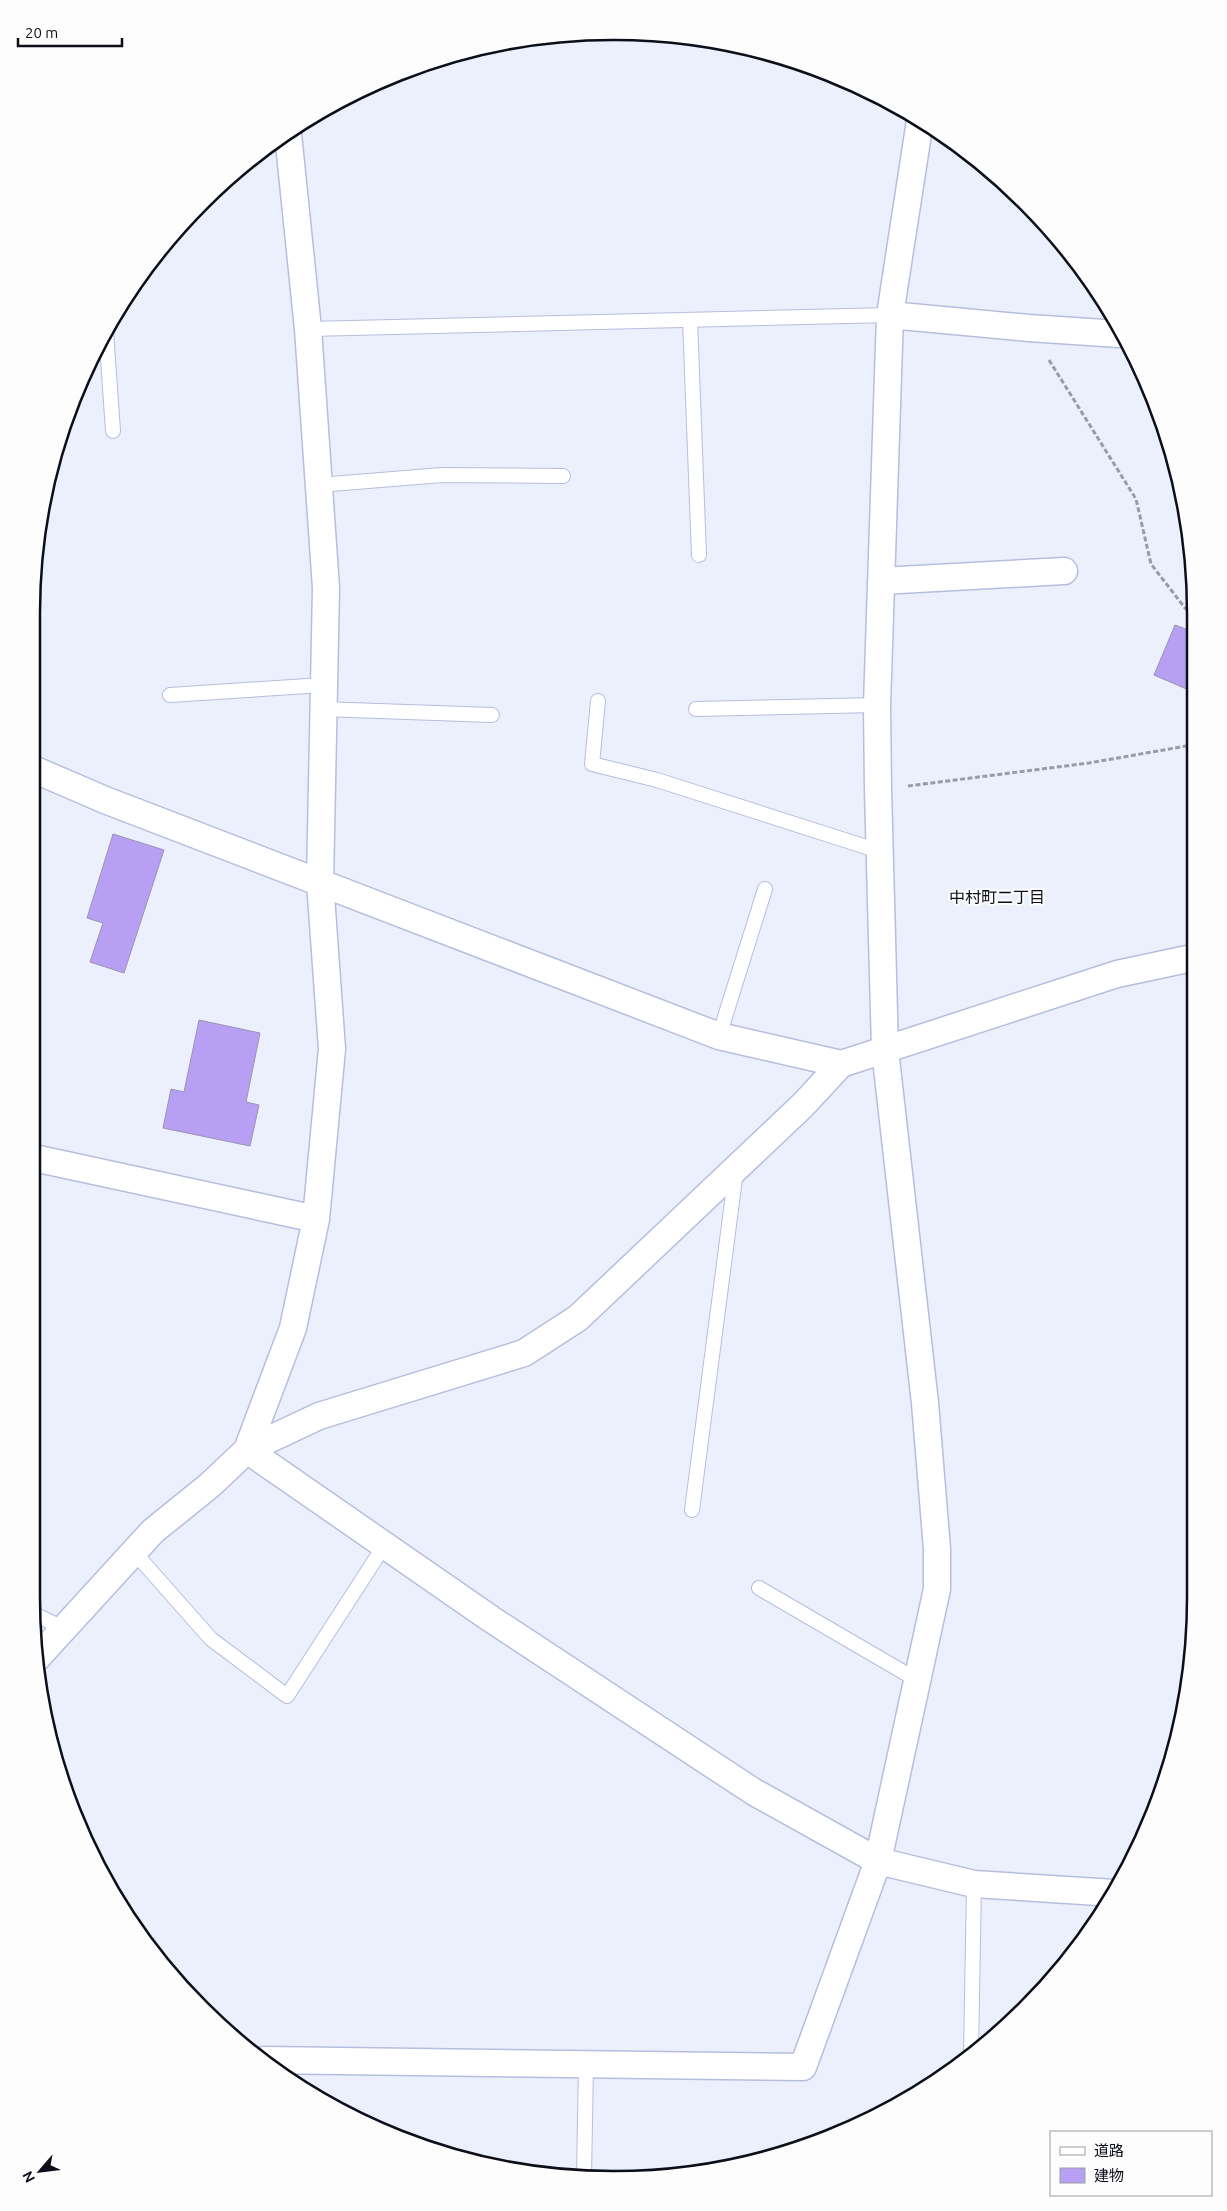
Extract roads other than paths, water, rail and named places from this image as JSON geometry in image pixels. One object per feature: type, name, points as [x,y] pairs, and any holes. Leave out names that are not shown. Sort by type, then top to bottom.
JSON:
[{"type":"street","points":[[276,2060],[803,2067],[878,1861],[937,1589],[937,1549],[925,1402],[885,1050],[878,789],[877,705],[890,315],[919,129]]},
{"type":"street","points":[[247,1450],[293,1328],[316,1219],[332,1049],[320,882],[322,697],[326,588],[308,329],[289,141]]},
{"type":"street","points":[[890,315],[1114,334]]},
{"type":"street","points":[[881,581],[1064,571]]},
{"type":"street","points":[[40,772],[105,800],[719,1036],[841,1064]]},
{"type":"street","points":[[43,1652],[153,1531],[210,1485],[247,1450],[318,1416],[524,1353],[578,1318],[803,1104],[841,1064],[1116,974],[1187,959]]},
{"type":"street","points":[[40,1159],[316,1219]]},
{"type":"street","points":[[247,1450],[384,1546],[754,1792],[878,1861],[974,1884],[1105,1892]]},
{"type":"lane","points":[[308,329],[890,315]]},
{"type":"lane","points":[[690,320],[699,555]]},
{"type":"lane","points":[[107,345],[113,432]]},
{"type":"lane","points":[[318,485],[442,475],[563,476]]},
{"type":"lane","points":[[170,695],[322,697],[492,714]]},
{"type":"lane","points":[[598,701],[592,764],[657,780],[879,851]]},
{"type":"lane","points":[[696,709],[877,705]]},
{"type":"lane","points":[[719,1036],[765,890]]},
{"type":"lane","points":[[692,1510],[737,1165]]},
{"type":"lane","points":[[134,1552],[211,1639],[287,1696],[384,1546]]},
{"type":"lane","points":[[759,1588],[917,1680]]},
{"type":"lane","points":[[41,1617],[64,1629]]},
{"type":"lane","points":[[971,2046],[974,1884]]},
{"type":"lane","points":[[584,2170],[586,2065]]},
{"type":"district","name":"中村町二丁目","points":[[997,897]]}]
